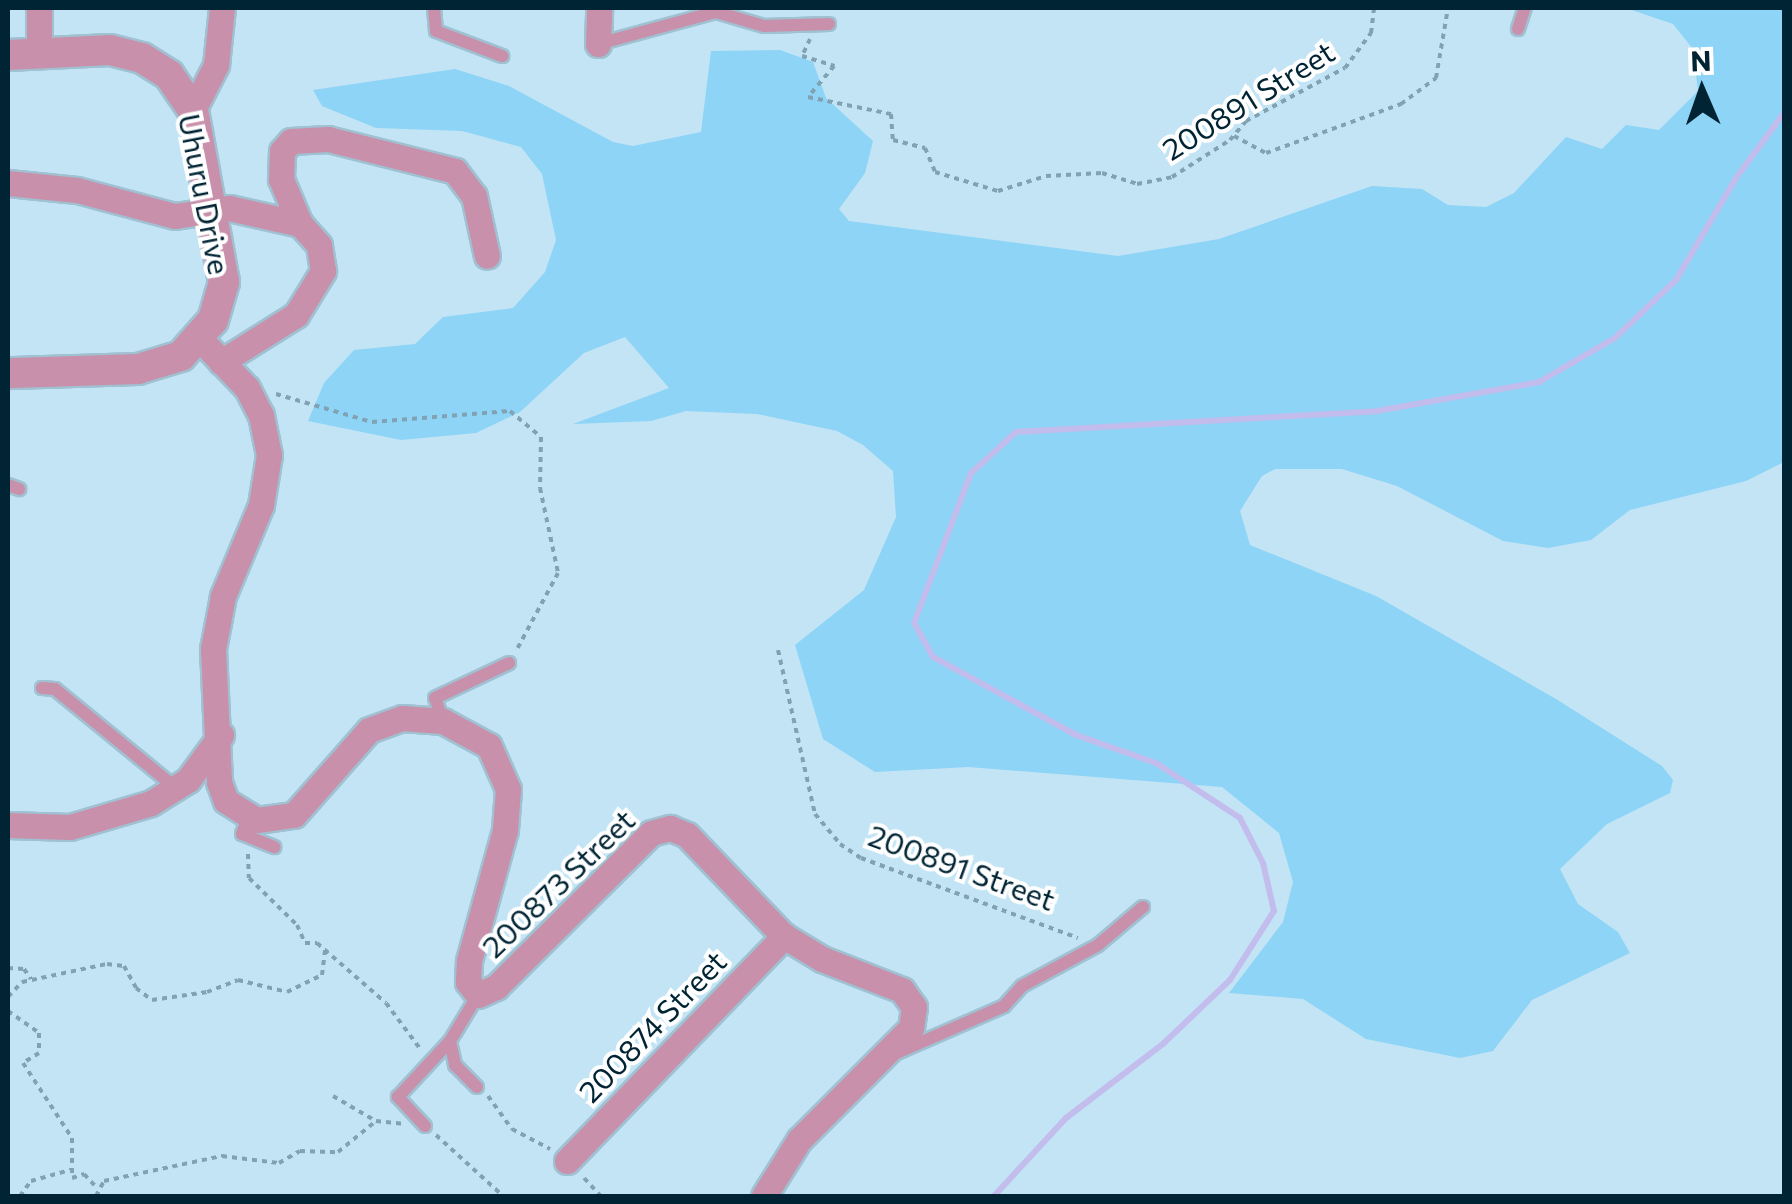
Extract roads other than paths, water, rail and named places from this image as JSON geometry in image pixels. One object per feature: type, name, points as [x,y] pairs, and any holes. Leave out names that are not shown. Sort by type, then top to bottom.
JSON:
[{"type":"street","points":[[39,8],[39,54]]},
{"type":"street","points":[[193,110],[216,64],[222,8]]},
{"type":"street","points":[[598,8],[598,44]]},
{"type":"street","name":"Uhuru Drive","points":[[8,55],[110,50],[142,58],[169,75],[193,110],[224,282],[213,320],[198,338]]},
{"type":"street","points":[[221,362],[308,302],[324,258],[300,224],[281,180],[282,151],[290,141],[314,137],[456,171],[474,196],[487,256]]},
{"type":"street","points":[[8,183],[78,190],[175,216],[212,210],[300,224]]},
{"type":"street","points":[[8,373],[138,369],[181,356],[198,338],[247,388],[261,414],[270,455],[261,504],[216,622],[213,670],[221,735],[218,770],[226,802],[248,828],[302,810],[352,743],[377,725],[402,718],[442,721],[489,746],[508,788],[506,830],[469,960],[468,982],[481,995]]},
{"type":"street","points":[[8,824],[89,824],[178,789],[221,735]]},
{"type":"street","name":"200873 Street","points":[[481,995],[660,828],[687,835],[784,936],[822,959],[906,994],[914,1007],[911,1028],[885,1058]]},
{"type":"street","name":"200874 Street","points":[[567,1160],[784,936]]},
{"type":"street","points":[[764,1196],[800,1140],[885,1058]]},
{"type":"lane","points":[[434,8],[436,31],[502,56]]},
{"type":"lane","points":[[1518,29],[1525,8]]},
{"type":"lane","points":[[598,44],[716,12],[764,26],[829,24]]},
{"type":"lane","points":[[442,721],[436,698],[508,663]]},
{"type":"lane","points":[[42,688],[55,689],[178,789]]},
{"type":"lane","points":[[248,828],[275,847]]},
{"type":"lane","points":[[885,1058],[990,1014],[1022,986],[1081,955],[1143,907]]},
{"type":"lane","points":[[425,1126],[398,1096],[450,1041],[481,995]]},
{"type":"lane","points":[[450,1041],[454,1065],[477,1087]]},
{"type":"waterway","points":[[994,1196],[1066,1118],[1164,1043],[1230,980],[1274,911],[1263,863],[1240,818],[1156,763],[1076,735],[933,657],[914,623],[971,473],[1016,432],[1377,411],[1539,382],[1615,338],[1676,280],[1736,178],[1784,113]]}]
